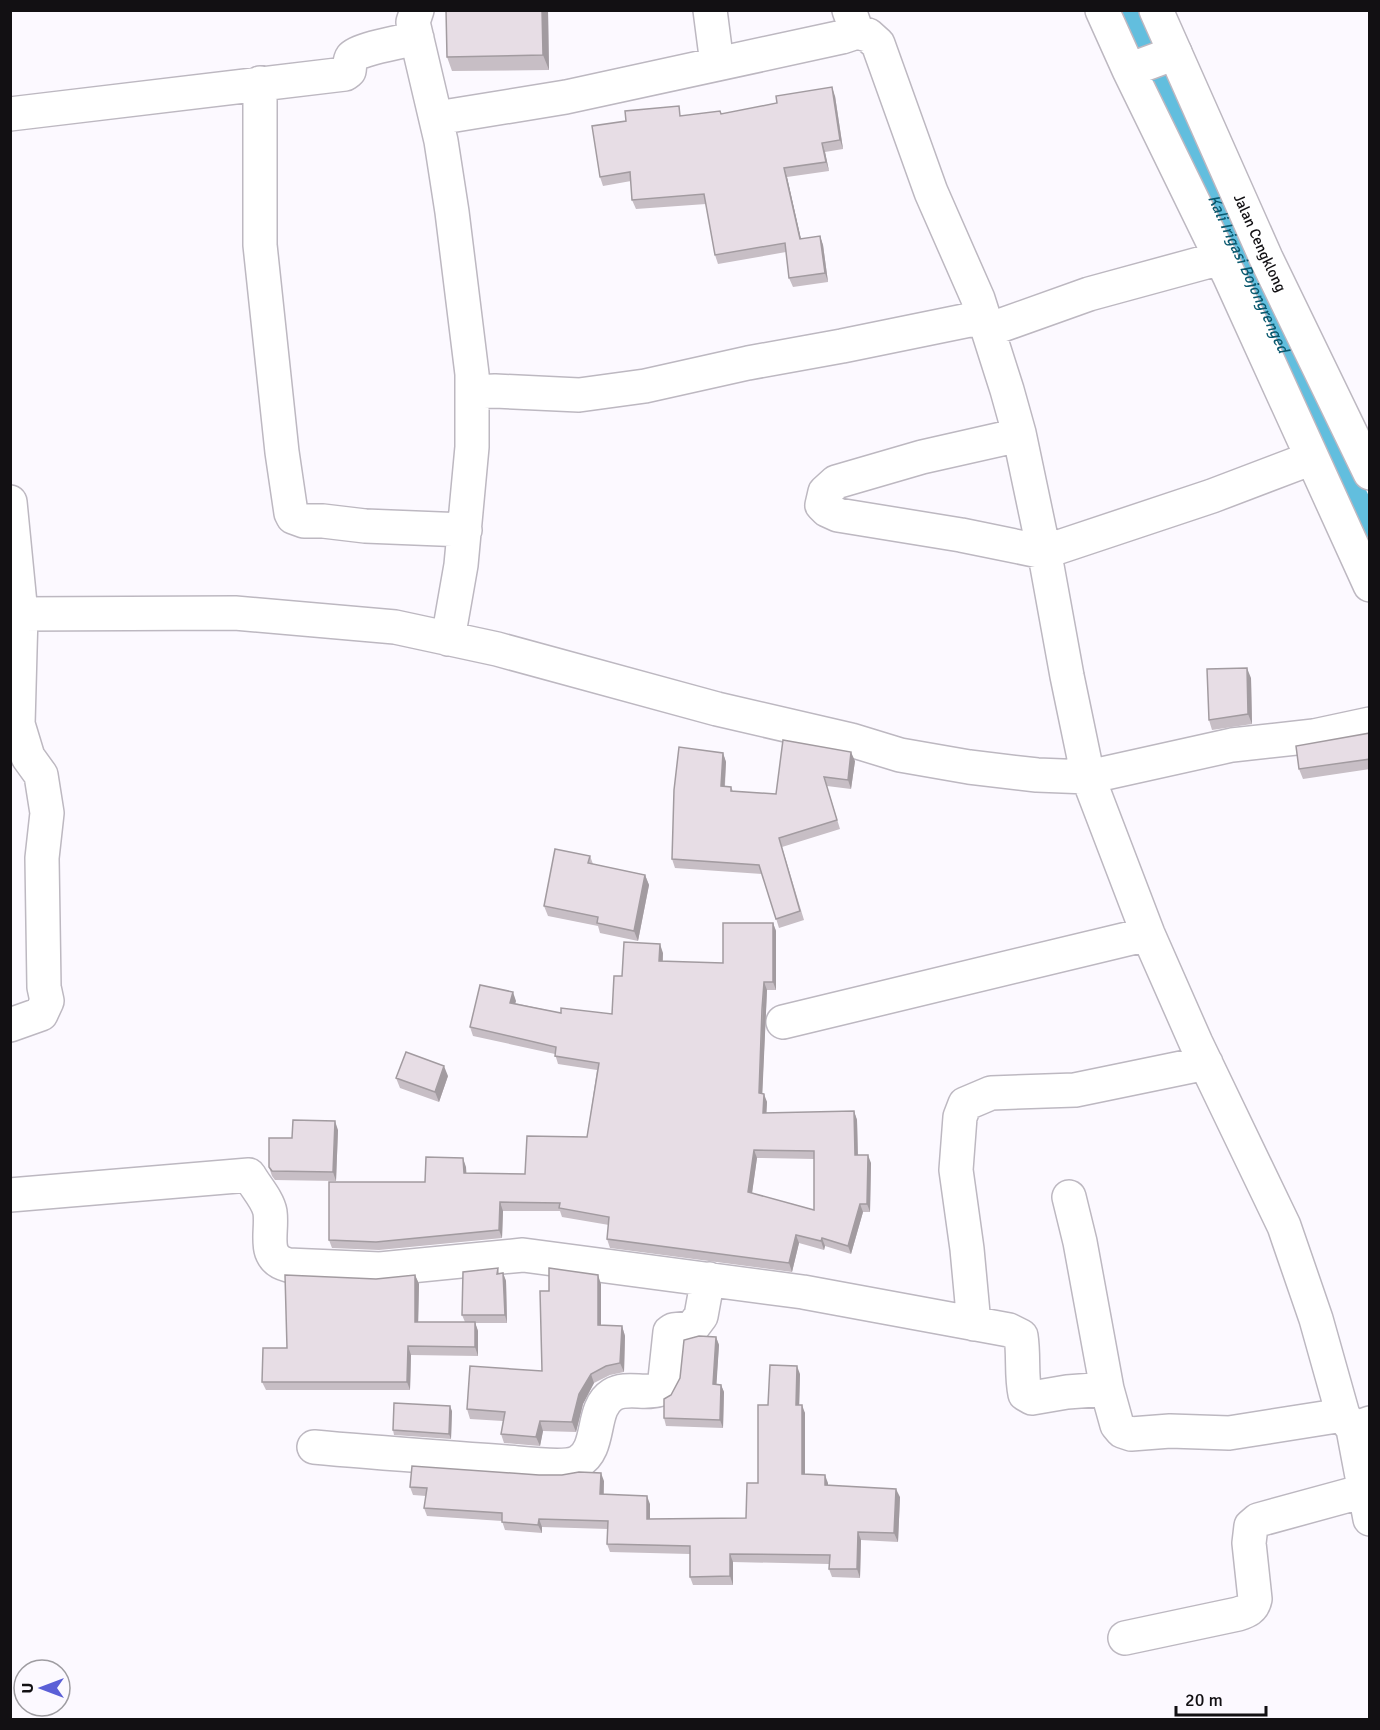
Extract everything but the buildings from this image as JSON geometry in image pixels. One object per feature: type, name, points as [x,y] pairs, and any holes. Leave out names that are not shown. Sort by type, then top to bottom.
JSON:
[{"type":"street","points":[[710,10],[717,64]]},
{"type":"street","points":[[1102,10],[1152,62],[1242,264],[1312,458],[1367,576]]},
{"type":"street","name":"Jalan Cengklong","points":[[1156,10],[1152,62],[1242,264],[1370,473]]},
{"type":"street","points":[[437,118],[566,97],[842,37],[853,21],[878,44],[931,192],[986,323],[1007,390],[1044,552],[1066,676],[1088,777],[1148,934],[1206,1063],[1284,1226],[1355,1422],[1367,1505],[1278,1513],[1258,1520],[1251,1526],[1248,1543],[1256,1599],[1250,1609],[1238,1614],[1125,1638]]},
{"type":"street","points":[[10,114],[345,74],[349,71],[351,58],[355,54],[377,47],[417,24],[437,118],[452,212],[472,374],[472,447],[465,530],[448,639]]},
{"type":"street","points":[[260,83],[260,245],[282,452],[291,513],[294,517],[304,521],[465,530]]},
{"type":"street","points":[[472,392],[579,395],[645,386],[748,363],[986,323],[1089,294],[1242,264]]},
{"type":"street","points":[[1019,435],[922,457],[836,482],[825,492],[822,505],[838,515],[961,534],[1044,552],[1212,496],[1312,458]]},
{"type":"street","points":[[10,502],[17,609],[18,724],[28,758],[41,775],[47,813],[42,858],[47,1001],[41,1014],[10,1025]]},
{"type":"street","points":[[17,609],[235,613],[395,627],[497,649],[717,709],[851,740],[900,755],[969,767],[1037,775],[1088,777],[1232,744],[1314,736],[1370,724]]},
{"type":"street","points":[[783,1022],[1148,934]]},
{"type":"street","points":[[974,1324],[956,1170],[960,1117],[965,1104],[991,1093],[1074,1090],[1206,1063]]},
{"type":"street","points":[[10,1195],[249,1175],[270,1210],[271,1252],[278,1262],[380,1269],[523,1255],[802,1292],[1009,1330],[1021,1336],[1024,1352],[1023,1386],[1025,1394],[1032,1398],[1066,1392],[1107,1389]]},
{"type":"street","points":[[1069,1197],[1080,1242],[1107,1389],[1117,1425],[1122,1431],[1131,1434],[1170,1431],[1229,1433],[1355,1422]]},
{"type":"street","points":[[314,1447],[427,1458],[544,1465],[566,1465],[580,1462],[591,1448],[598,1419],[607,1399],[614,1394],[628,1391],[652,1392],[661,1389],[665,1378],[670,1332],[692,1328],[701,1316],[709,1280]]},
{"type":"waterway","name":"Kali Irigasi Bojongrenged","points":[[1128,10],[1370,537]]}]
